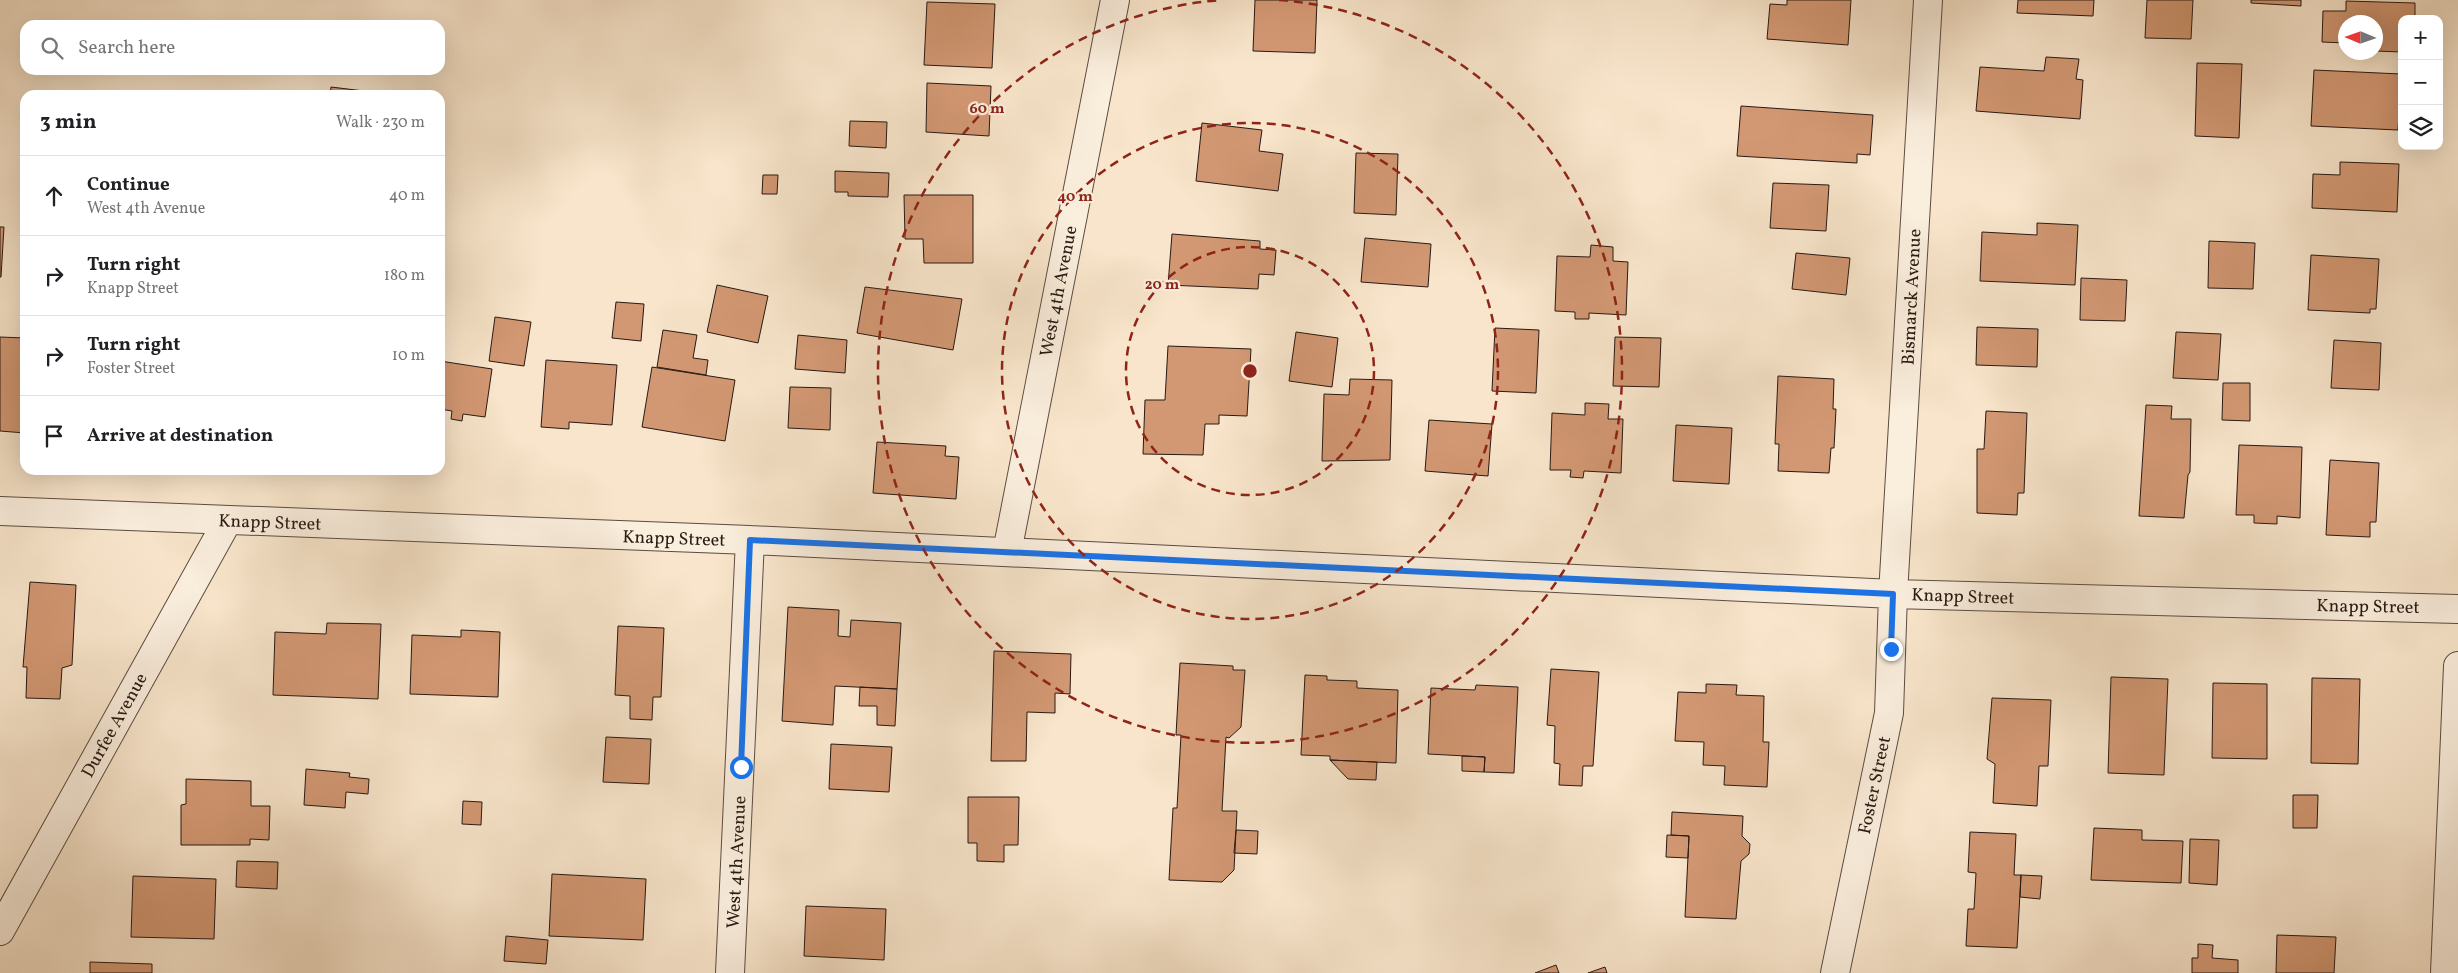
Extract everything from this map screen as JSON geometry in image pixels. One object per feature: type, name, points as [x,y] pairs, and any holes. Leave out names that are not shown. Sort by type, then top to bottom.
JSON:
[{"type":"street","name":"West 4th Avenue","points":[[1007,552],[1114,0]]},
{"type":"street","name":"Bismarck Avenue","points":[[1893,594],[1928,0]]},
{"type":"street","name":"Knapp Street","points":[[0,511],[750,540],[1893,594],[2458,609]]},
{"type":"street","name":"Durfee Avenue","points":[[0,930],[228,520]]},
{"type":"street","name":"West 4th Avenue","points":[[730,973],[750,540]]},
{"type":"street","name":"Foster Street","points":[[1835,973],[1889,713],[1893,594]]},
{"type":"street","points":[[2445,973],[2458,666]]},
{"type":"building","points":[[1255,0],[1317,0],[1315,53],[1253,51]]},
{"type":"building","points":[[1787,0],[1851,0],[1848,45],[1767,39],[1770,4],[1787,5]]},
{"type":"building","points":[[2018,0],[2094,0],[2093,16],[2017,13]]},
{"type":"building","points":[[2147,0],[2193,0],[2191,39],[2145,38]]},
{"type":"building","points":[[2251,0],[2301,0],[2301,6],[2251,3]]},
{"type":"building","points":[[2346,1],[2415,3],[2415,15],[2398,15],[2398,52],[2383,51],[2383,15],[2338,15],[2338,43],[2322,42],[2323,11],[2346,11]]},
{"type":"building","points":[[927,2],[995,4],[992,68],[924,65]]},
{"type":"building","points":[[2046,57],[2079,59],[2076,79],[2083,80],[2080,119],[1976,111],[1980,67],[2044,71]]},
{"type":"building","points":[[2197,63],[2242,64],[2239,138],[2195,136]]},
{"type":"building","points":[[2314,70],[2398,74],[2398,130],[2311,126]]},
{"type":"building","points":[[927,83],[991,86],[989,136],[926,132]]},
{"type":"building","points":[[331,87],[356,90],[331,90]]},
{"type":"building","points":[[1741,106],[1873,115],[1870,155],[1857,154],[1857,163],[1737,156]]},
{"type":"building","points":[[850,121],[887,122],[886,148],[849,146]]},
{"type":"building","points":[[1202,123],[1262,130],[1259,151],[1283,154],[1278,191],[1196,181]]},
{"type":"building","points":[[1356,153],[1398,154],[1396,215],[1354,213]]},
{"type":"building","points":[[2340,162],[2399,164],[2397,212],[2312,208],[2313,174],[2340,175]]},
{"type":"building","points":[[835,171],[889,173],[888,197],[848,196],[848,192],[835,192]]},
{"type":"building","points":[[763,175],[778,175],[777,194],[762,194]]},
{"type":"building","points":[[1773,183],[1829,185],[1826,231],[1770,228]]},
{"type":"building","points":[[904,195],[973,195],[973,263],[924,263],[923,239],[905,239]]},
{"type":"building","points":[[2037,223],[2078,225],[2075,285],[1980,281],[1982,232],[2037,235]]},
{"type":"building","points":[[0,227],[4,227],[1,277],[0,277]]},
{"type":"building","points":[[1172,234],[1260,241],[1260,249],[1276,250],[1274,275],[1259,274],[1258,289],[1168,285]]},
{"type":"building","points":[[1365,238],[1431,244],[1428,287],[1361,282]]},
{"type":"building","points":[[2209,241],[2255,243],[2253,289],[2208,288]]},
{"type":"building","points":[[1591,245],[1613,247],[1613,261],[1628,262],[1626,315],[1589,313],[1589,319],[1575,319],[1575,312],[1555,311],[1557,256],[1590,257]]},
{"type":"building","points":[[1796,253],[1850,258],[1846,295],[1792,289]]},
{"type":"building","points":[[2311,255],[2379,259],[2376,309],[2370,309],[2370,313],[2308,310]]},
{"type":"building","points":[[2081,278],[2127,280],[2125,321],[2080,320]]},
{"type":"building","points":[[717,285],[768,296],[758,343],[707,332]]},
{"type":"building","points":[[865,287],[962,299],[953,350],[857,333]]},
{"type":"building","points":[[616,302],[644,304],[641,341],[612,338]]},
{"type":"building","points":[[495,317],[531,322],[524,366],[489,361]]},
{"type":"building","points":[[1977,327],[2038,329],[2037,367],[1976,365]]},
{"type":"building","points":[[1495,328],[1539,330],[1536,393],[1492,391]]},
{"type":"building","points":[[663,330],[697,335],[693,358],[708,360],[706,375],[657,367]]},
{"type":"building","points":[[1296,332],[1338,338],[1332,387],[1289,381]]},
{"type":"building","points":[[2176,332],[2221,334],[2218,380],[2173,378]]},
{"type":"building","points":[[798,335],[847,340],[845,373],[795,369]]},
{"type":"building","points":[[0,337],[20,338],[20,433],[0,431]]},
{"type":"building","points":[[1615,337],[1661,338],[1659,387],[1613,386]]},
{"type":"building","points":[[2334,340],[2381,343],[2379,390],[2331,388]]},
{"type":"building","points":[[1168,346],[1251,349],[1247,416],[1219,415],[1219,424],[1205,424],[1203,455],[1143,454],[1145,400],[1165,400]]},
{"type":"building","points":[[546,360],[617,365],[612,425],[569,422],[569,429],[541,427]]},
{"type":"building","points":[[445,362],[492,369],[485,417],[463,414],[462,421],[451,419],[452,411],[445,410]]},
{"type":"building","points":[[652,367],[735,380],[725,441],[642,427]]},
{"type":"building","points":[[1778,376],[1834,379],[1833,409],[1836,409],[1834,448],[1831,448],[1829,473],[1778,471],[1779,444],[1775,444]]},
{"type":"building","points":[[1350,379],[1392,380],[1390,460],[1322,461],[1324,394],[1349,395]]},
{"type":"building","points":[[2223,383],[2250,383],[2250,421],[2222,420]]},
{"type":"building","points":[[790,387],[831,388],[830,430],[788,428]]},
{"type":"building","points":[[1585,403],[1609,404],[1608,419],[1623,419],[1621,473],[1584,471],[1583,478],[1570,477],[1571,470],[1550,470],[1552,413],[1585,415]]},
{"type":"building","points":[[2146,405],[2172,406],[2171,419],[2191,419],[2190,472],[2188,475],[2184,518],[2139,516]]},
{"type":"building","points":[[1986,411],[2027,413],[2024,493],[2018,493],[2017,515],[1977,513],[1977,449],[1984,449]]},
{"type":"building","points":[[1429,420],[1492,424],[1488,476],[1425,471]]},
{"type":"building","points":[[1676,425],[1732,428],[1729,484],[1673,481]]},
{"type":"building","points":[[877,442],[946,446],[945,456],[959,457],[956,499],[873,493]]},
{"type":"building","points":[[2239,445],[2302,447],[2300,518],[2277,516],[2277,524],[2254,523],[2254,515],[2236,515]]},
{"type":"building","points":[[2330,460],[2379,463],[2376,522],[2370,522],[2370,537],[2326,535]]},
{"type":"building","points":[[30,582],[76,585],[72,665],[62,668],[60,699],[26,698],[27,667],[23,667]]},
{"type":"building","points":[[788,607],[839,610],[838,636],[850,637],[851,620],[901,623],[897,689],[835,686],[833,725],[782,721]]},
{"type":"building","points":[[327,623],[381,624],[378,699],[273,695],[275,632],[326,634]]},
{"type":"building","points":[[618,626],[664,628],[661,697],[653,697],[652,720],[630,719],[630,696],[615,695]]},
{"type":"building","points":[[461,630],[500,632],[498,697],[410,694],[412,635],[461,637]]},
{"type":"building","points":[[994,651],[1071,654],[1070,694],[1055,693],[1055,713],[1027,712],[1026,761],[991,761]]},
{"type":"building","points":[[1180,663],[1233,666],[1233,670],[1245,670],[1241,727],[1229,738],[1226,737],[1222,811],[1237,811],[1234,870],[1222,882],[1169,880],[1173,808],[1177,808],[1181,735],[1176,735]]},
{"type":"building","points":[[1551,669],[1599,672],[1593,766],[1583,766],[1582,786],[1559,785],[1560,764],[1554,763],[1555,726],[1547,725]]},
{"type":"building","points":[[1305,675],[1327,676],[1327,680],[1357,681],[1357,688],[1398,690],[1396,763],[1330,760],[1330,756],[1301,755]]},
{"type":"building","points":[[2111,677],[2168,679],[2164,775],[2108,773]]},
{"type":"building","points":[[2312,678],[2360,679],[2358,764],[2311,763]]},
{"type":"building","points":[[2213,683],[2267,684],[2267,759],[2212,758]]},
{"type":"building","points":[[1706,684],[1737,685],[1736,695],[1764,696],[1763,742],[1769,742],[1767,787],[1724,785],[1725,766],[1703,765],[1704,742],[1675,741],[1678,692],[1706,693]]},
{"type":"building","points":[[1476,685],[1518,687],[1514,773],[1484,772],[1485,757],[1428,754],[1431,688],[1475,690]]},
{"type":"building","points":[[860,687],[897,689],[895,726],[877,725],[877,706],[859,706]]},
{"type":"building","points":[[1992,698],[2051,700],[2048,766],[2039,766],[2037,806],[1993,803],[1995,764],[1987,759]]},
{"type":"building","points":[[606,737],[651,739],[649,784],[603,782]]},
{"type":"building","points":[[831,744],[892,747],[889,792],[829,789]]},
{"type":"building","points":[[1462,756],[1485,757],[1484,772],[1462,771]]},
{"type":"building","points":[[1330,760],[1377,762],[1376,780],[1348,779]]},
{"type":"building","points":[[306,769],[350,773],[349,777],[369,779],[368,794],[346,792],[345,808],[304,805]]},
{"type":"building","points":[[186,779],[251,781],[251,806],[270,806],[269,840],[250,839],[250,845],[181,845],[181,805],[186,804]]},
{"type":"building","points":[[2293,795],[2318,795],[2317,828],[2293,828]]},
{"type":"building","points":[[968,797],[1019,797],[1018,845],[1004,845],[1004,862],[977,861],[977,843],[968,843]]},
{"type":"building","points":[[463,801],[482,802],[481,825],[462,824]]},
{"type":"building","points":[[1672,812],[1743,816],[1742,836],[1750,844],[1749,854],[1741,861],[1736,919],[1685,917],[1689,836],[1671,835]]},
{"type":"building","points":[[2094,828],[2142,830],[2142,840],[2183,841],[2181,883],[2091,880]]},
{"type":"building","points":[[1236,830],[1258,831],[1257,854],[1234,853]]},
{"type":"building","points":[[1970,832],[2016,834],[2014,875],[2021,875],[2017,948],[1966,946],[1968,909],[1974,909],[1976,873],[1968,872]]},
{"type":"building","points":[[1667,835],[1689,836],[1688,858],[1666,857]]},
{"type":"building","points":[[2190,839],[2219,840],[2217,885],[2189,883]]},
{"type":"building","points":[[237,861],[278,862],[277,889],[236,887]]},
{"type":"building","points":[[552,874],[646,879],[643,940],[549,936]]},
{"type":"building","points":[[2021,875],[2042,876],[2040,899],[2020,897]]},
{"type":"building","points":[[133,876],[216,879],[214,939],[131,937]]},
{"type":"building","points":[[806,906],[886,909],[884,960],[804,956]]},
{"type":"building","points":[[2277,935],[2336,937],[2334,973],[2276,973]]},
{"type":"building","points":[[506,936],[548,940],[546,964],[504,961]]},
{"type":"building","points":[[2198,944],[2213,945],[2212,958],[2238,960],[2238,973],[2192,973],[2192,958],[2198,958]]},
{"type":"building","points":[[90,962],[152,964],[152,973],[90,973]]},
{"type":"building","points":[[1556,965],[1559,973],[1535,973]]},
{"type":"building","points":[[1605,967],[1607,973],[1588,973]]},
{"type":"route","points":[[741,767],[750,540],[1893,594],[1891,649]]}]
